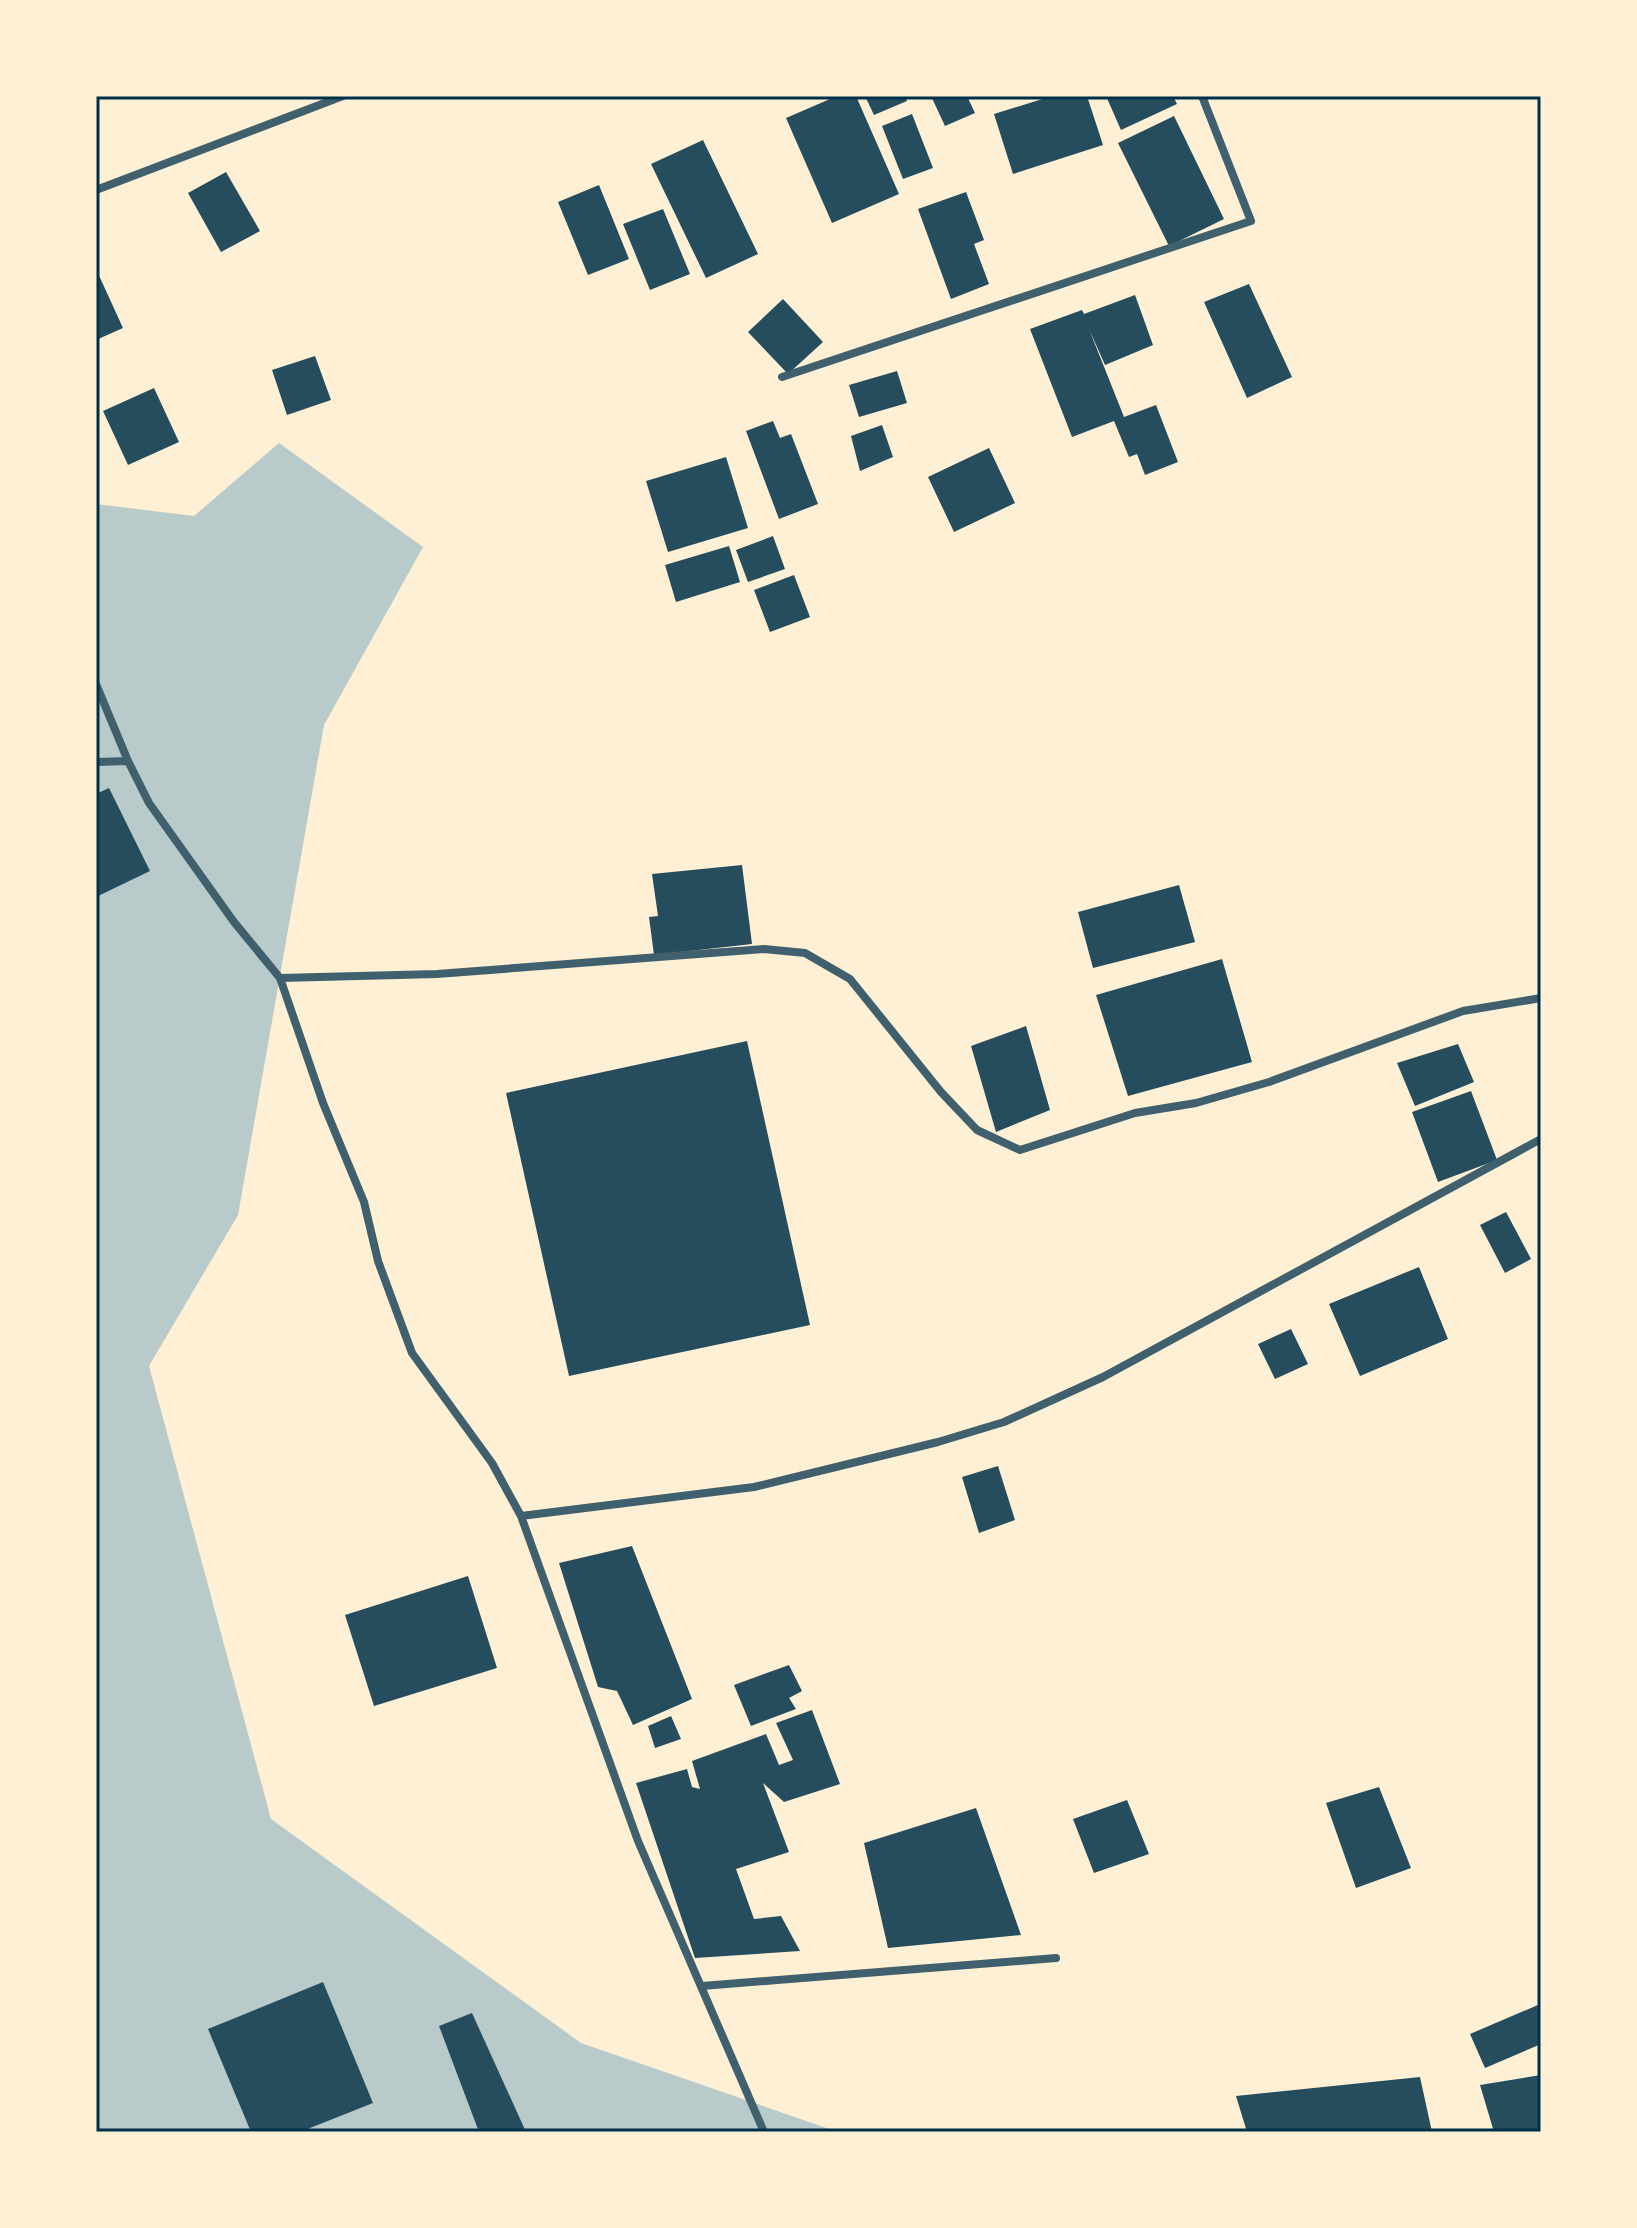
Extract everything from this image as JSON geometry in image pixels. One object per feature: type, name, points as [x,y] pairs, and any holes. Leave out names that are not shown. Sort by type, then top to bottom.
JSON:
[{"type":"street","points":[[96,190],[343,96]]},
{"type":"street","points":[[782,377],[1251,221],[1202,96]]},
{"type":"street","points":[[96,684],[149,803],[234,922],[280,978],[323,1103],[364,1202],[378,1261],[412,1353],[492,1463],[521,1516],[638,1841],[764,2132]]},
{"type":"street","points":[[96,762],[128,761]]},
{"type":"street","points":[[280,978],[437,974],[764,949],[805,953],[850,979],[941,1092],[977,1130],[1020,1150],[1135,1113],[1196,1103],[1269,1082],[1463,1011],[1541,998]]},
{"type":"street","points":[[521,1516],[754,1487],[938,1442],[1004,1422],[1103,1377],[1541,1139]]},
{"type":"street","points":[[702,1986],[1056,1958]]},
{"type":"shaded area","points":[[279,443],[423,547],[324,725],[238,1215],[149,1366],[271,1819],[581,2043],[838,2132],[96,2132],[96,504],[194,516]]},
{"type":"building","points":[[837,96],[856,96],[899,194],[832,223],[786,118]]},
{"type":"building","points":[[865,96],[905,96],[907,101],[874,115]]},
{"type":"building","points":[[931,96],[967,96],[975,113],[945,126]]},
{"type":"building","points":[[1052,96],[1087,96],[1103,145],[1013,174],[994,114]]},
{"type":"building","points":[[1106,96],[1173,96],[1177,104],[1121,130]]},
{"type":"building","points":[[912,114],[933,168],[903,179],[882,126]]},
{"type":"building","points":[[1174,116],[1224,219],[1169,246],[1118,143]]},
{"type":"building","points":[[703,140],[758,254],[706,278],[651,164]]},
{"type":"building","points":[[226,172],[260,231],[221,252],[188,193]]},
{"type":"building","points":[[599,185],[629,259],[588,275],[558,202]]},
{"type":"building","points":[[966,192],[984,240],[974,244],[989,284],[951,299],[918,209]]},
{"type":"building","points":[[663,209],[690,274],[650,290],[623,224]]},
{"type":"building","points":[[96,269],[123,328],[96,340]]},
{"type":"building","points":[[1249,284],[1292,377],[1247,398],[1204,302]]},
{"type":"building","points":[[1135,295],[1153,345],[1105,365],[1089,329],[1124,417],[1156,405],[1178,462],[1145,475],[1137,454],[1129,457],[1114,421],[1072,437],[1030,329]]},
{"type":"building","points":[[783,299],[823,342],[788,374],[748,332]]},
{"type":"building","points":[[315,356],[331,400],[287,415],[272,370]]},
{"type":"building","points":[[897,371],[907,403],[859,417],[849,385]]},
{"type":"building","points":[[154,388],[179,442],[128,465],[103,411]]},
{"type":"building","points":[[773,421],[780,438],[791,434],[818,504],[779,519],[746,431]]},
{"type":"building","points":[[882,425],[893,457],[860,471],[851,436]]},
{"type":"building","points":[[989,448],[1015,503],[954,532],[928,477]]},
{"type":"building","points":[[726,457],[748,528],[668,552],[646,481]]},
{"type":"building","points":[[773,536],[785,569],[748,582],[736,550]]},
{"type":"building","points":[[729,546],[740,582],[676,602],[665,565]]},
{"type":"building","points":[[794,575],[810,617],[770,632],[754,590]]},
{"type":"building","points":[[109,788],[150,871],[96,897],[96,794]]},
{"type":"building","points":[[742,865],[752,944],[654,955],[649,917],[658,916],[652,874]]},
{"type":"building","points":[[1179,885],[1195,942],[1093,968],[1078,912]]},
{"type":"building","points":[[1222,959],[1252,1062],[1128,1096],[1096,995]]},
{"type":"building","points":[[1026,1026],[1050,1110],[996,1132],[971,1046]]},
{"type":"building","points":[[747,1041],[810,1325],[569,1376],[506,1093]]},
{"type":"building","points":[[1458,1044],[1474,1082],[1415,1106],[1397,1063]]},
{"type":"building","points":[[1471,1091],[1497,1160],[1438,1182],[1412,1112]]},
{"type":"building","points":[[1506,1212],[1531,1259],[1505,1273],[1480,1225]]},
{"type":"building","points":[[1419,1267],[1448,1339],[1360,1376],[1329,1304]]},
{"type":"building","points":[[1291,1329],[1308,1364],[1275,1379],[1258,1344]]},
{"type":"building","points":[[998,1466],[1015,1520],[979,1533],[962,1477]]},
{"type":"building","points":[[632,1546],[692,1699],[633,1725],[617,1691],[598,1687],[559,1563]]},
{"type":"building","points":[[468,1576],[497,1668],[374,1706],[345,1615]]},
{"type":"building","points":[[789,1665],[802,1691],[789,1698],[796,1709],[751,1726],[734,1685]]},
{"type":"building","points":[[812,1710],[840,1784],[784,1802],[763,1783],[789,1852],[736,1869],[754,1919],[781,1916],[800,1951],[695,1958],[636,1783],[687,1769],[692,1787],[700,1789],[692,1761],[766,1734],[779,1765],[793,1760],[776,1723]]},
{"type":"building","points":[[671,1716],[681,1739],[655,1748],[648,1726]]},
{"type":"building","points":[[1379,1787],[1411,1868],[1356,1888],[1326,1803]]},
{"type":"building","points":[[1127,1800],[1149,1854],[1094,1873],[1073,1819]]},
{"type":"building","points":[[976,1808],[1021,1935],[888,1948],[864,1843]]},
{"type":"building","points":[[323,1982],[373,2103],[300,2132],[251,2132],[208,2029]]},
{"type":"building","points":[[1538,2005],[1541,2011],[1541,2044],[1485,2068],[1470,2034]]},
{"type":"building","points":[[472,2013],[526,2132],[479,2132],[439,2026]]},
{"type":"building","points":[[1541,2075],[1541,2130],[1494,2132],[1480,2085]]},
{"type":"building","points":[[1420,2077],[1432,2132],[1247,2132],[1236,2096]]}]
